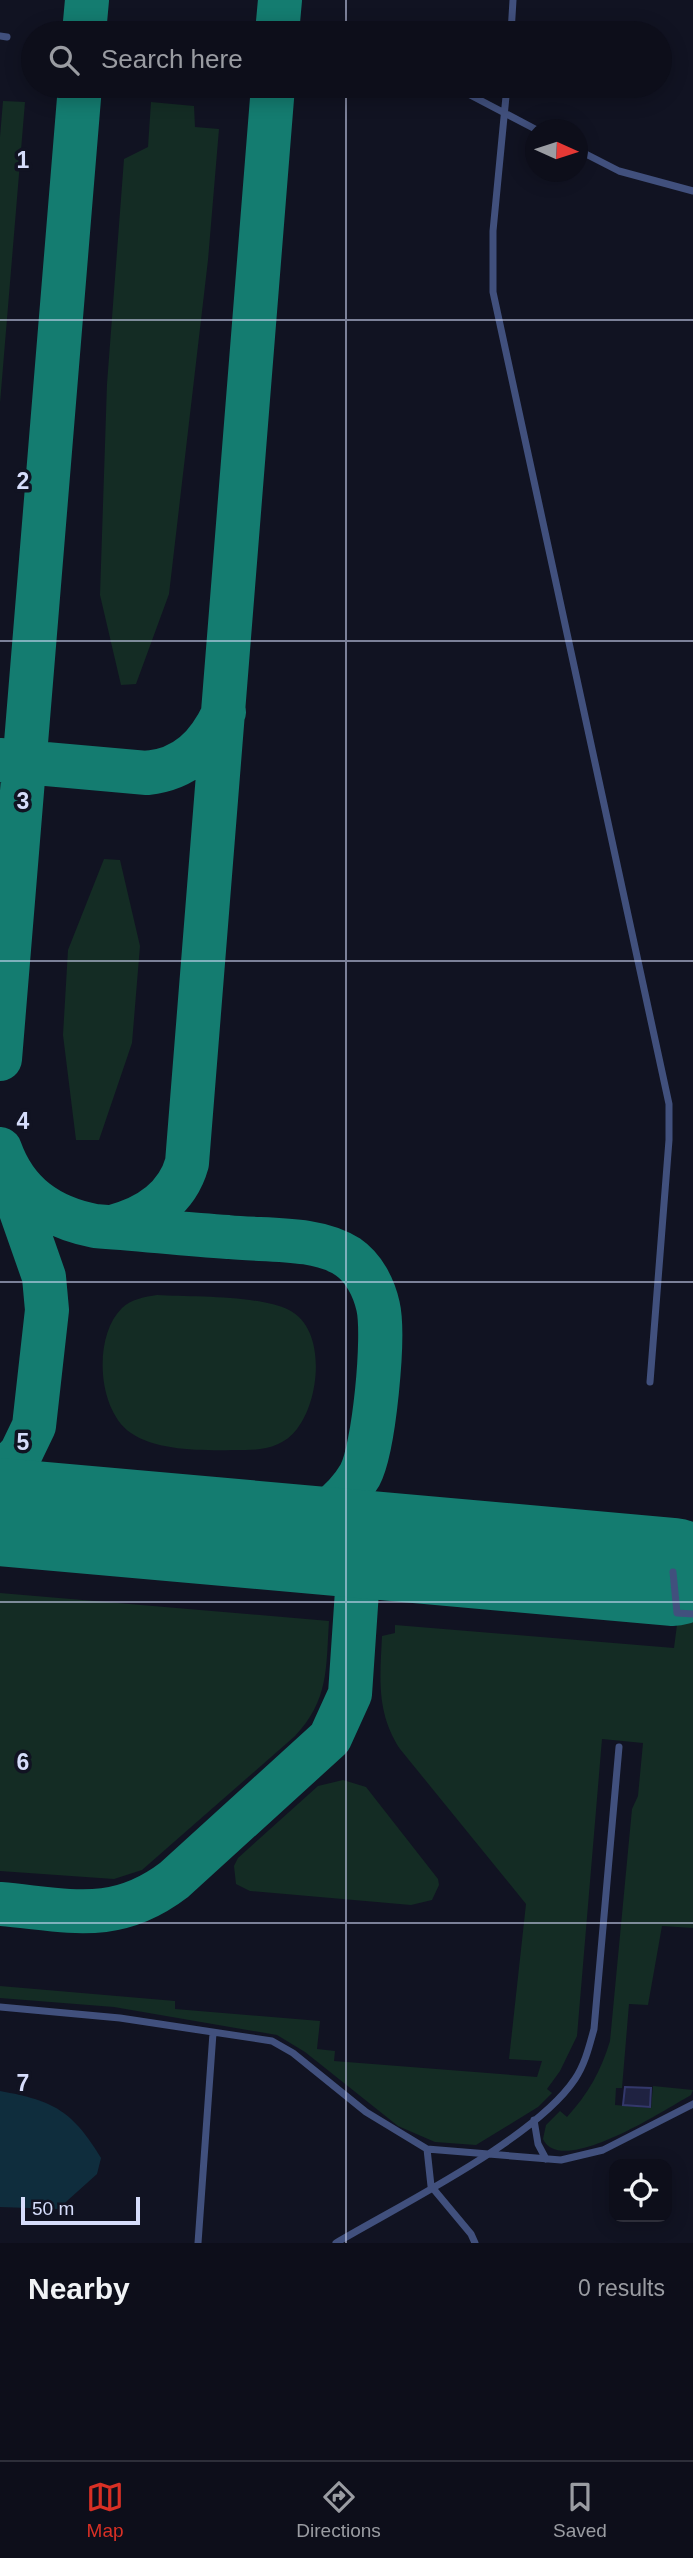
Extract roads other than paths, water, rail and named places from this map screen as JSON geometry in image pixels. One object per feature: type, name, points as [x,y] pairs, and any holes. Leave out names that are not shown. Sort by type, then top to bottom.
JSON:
[{"type":"lane","points":[[512,21],[513,0]]},
{"type":"lane","points":[[477,98],[525,123]]},
{"type":"lane","points":[[506,98],[493,231],[493,292],[669,1104],[669,1140],[650,1382]]},
{"type":"lane","points":[[588,155],[619,171],[693,191]]},
{"type":"lane","points":[[673,1572],[677,1613],[693,1614]]},
{"type":"lane","points":[[336,2243],[487,2153],[546,2112],[575,2080],[587,2055],[594,2029],[619,1747]]},
{"type":"lane","points":[[0,2007],[120,2018],[272,2041],[293,2053],[366,2112],[427,2148],[561,2160],[603,2150],[693,2104]]},
{"type":"lane","points":[[198,2243],[214,2033]]},
{"type":"lane","points":[[534,2120],[538,2144],[546,2159]]},
{"type":"lane","points":[[427,2148],[431,2186],[475,2243]]},
{"type":"water","points":[[0,2091],[35,2099],[60,2111],[81,2129],[101,2158],[97,2174],[58,2209],[0,2207]]}]
